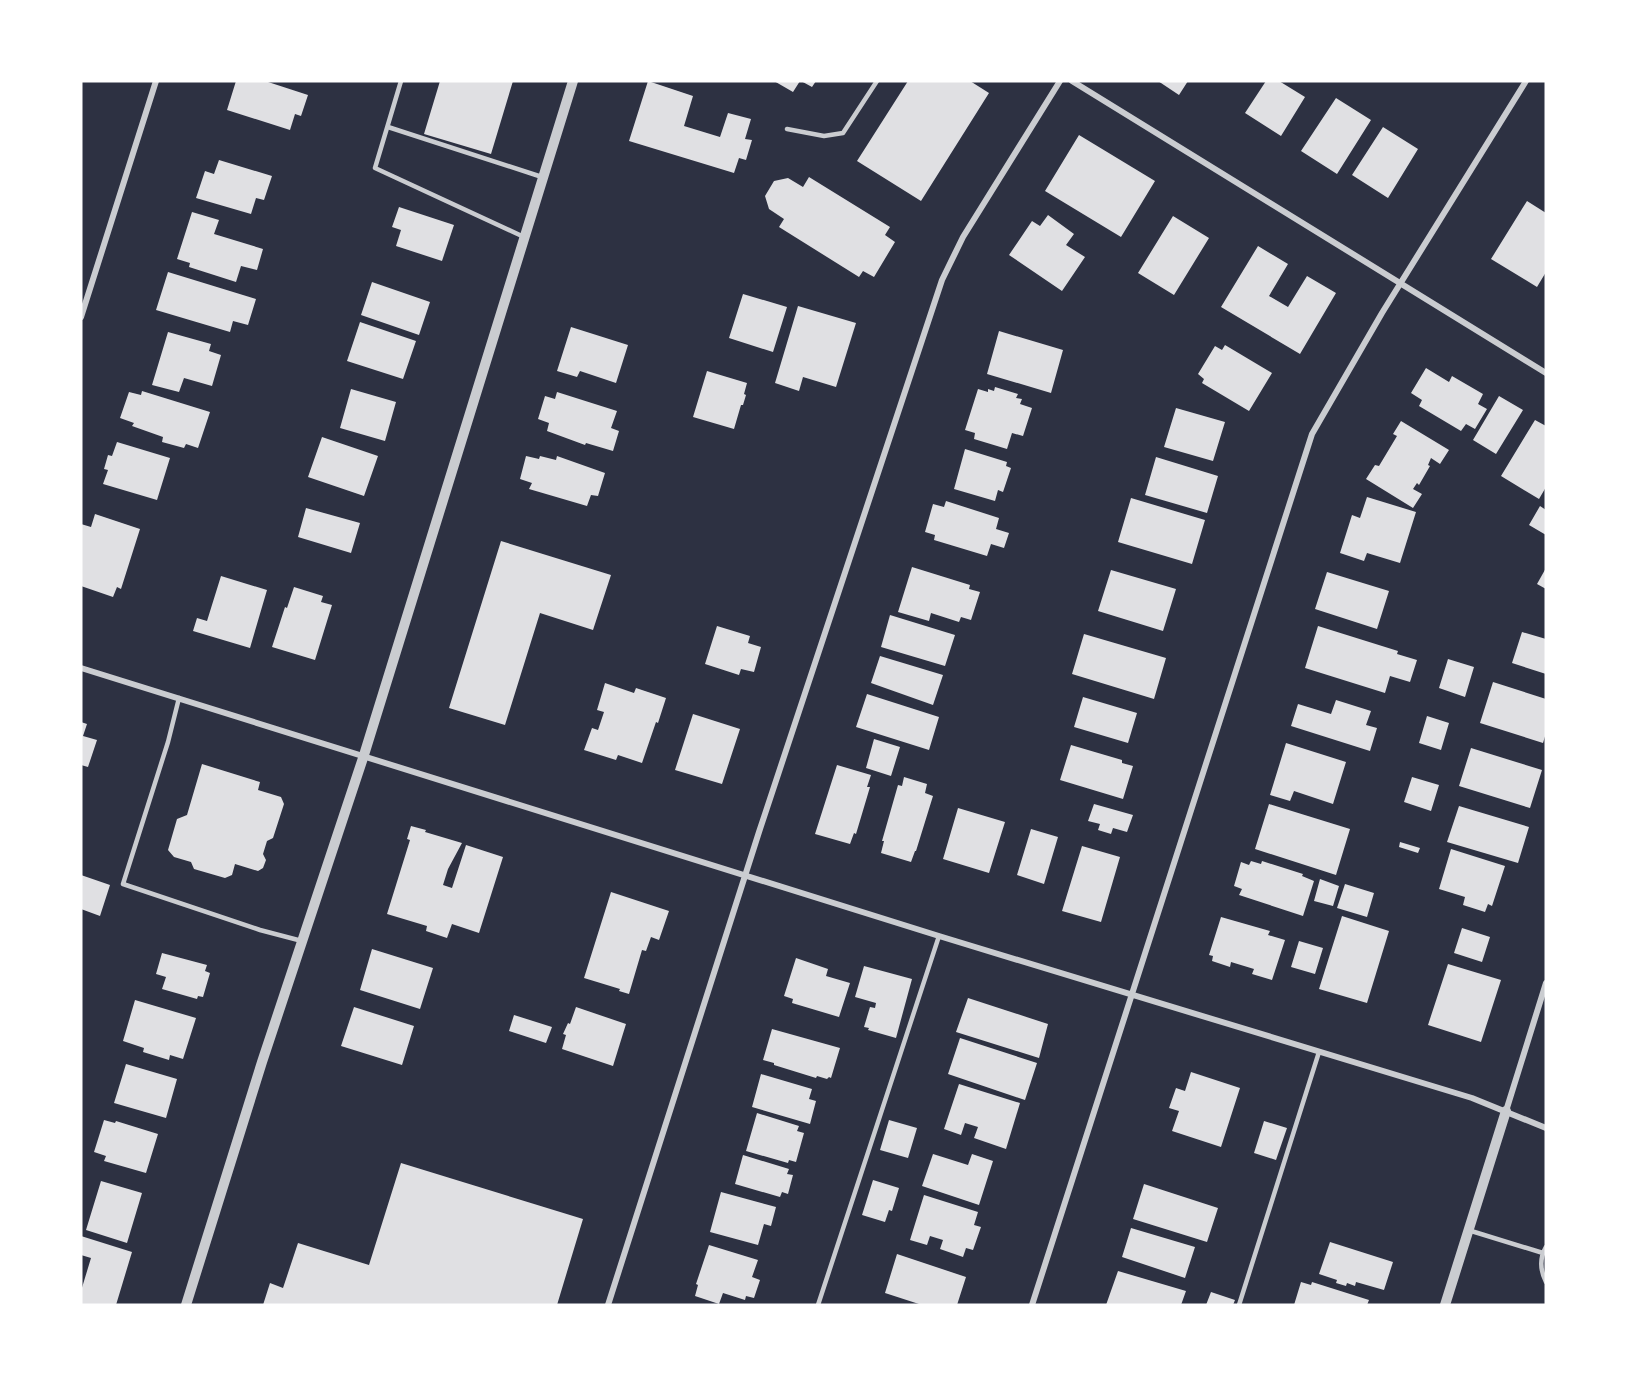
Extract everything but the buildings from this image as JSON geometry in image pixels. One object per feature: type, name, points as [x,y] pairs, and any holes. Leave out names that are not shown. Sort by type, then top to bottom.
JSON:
[{"type":"street","points":[[81,317],[156,81]]},
{"type":"street","points":[[186,1305],[245,1115],[364,755],[573,81]]},
{"type":"street","points":[[608,1305],[745,874],[942,280],[963,237],[1060,81]]},
{"type":"street","points":[[1072,81],[1546,373]]},
{"type":"street","points":[[1032,1305],[1312,434],[1400,284],[1526,81]]},
{"type":"street","points":[[81,668],[939,936],[1473,1098],[1546,1128]]},
{"type":"street","points":[[1445,1305],[1546,983]]},
{"type":"lane","points":[[401,81],[375,168],[524,237]]},
{"type":"lane","points":[[787,129],[824,136],[843,133],[877,81]]},
{"type":"lane","points":[[387,127],[542,177]]},
{"type":"lane","points":[[179,698],[168,742],[123,884],[260,930],[302,941]]},
{"type":"lane","points":[[818,1305],[939,936]]},
{"type":"lane","points":[[1239,1305],[1319,1052]]},
{"type":"lane","points":[[1468,1230],[1542,1253]]},
{"type":"lane","points":[[1546,1247],[1542,1253],[1541,1273],[1546,1282]]}]
